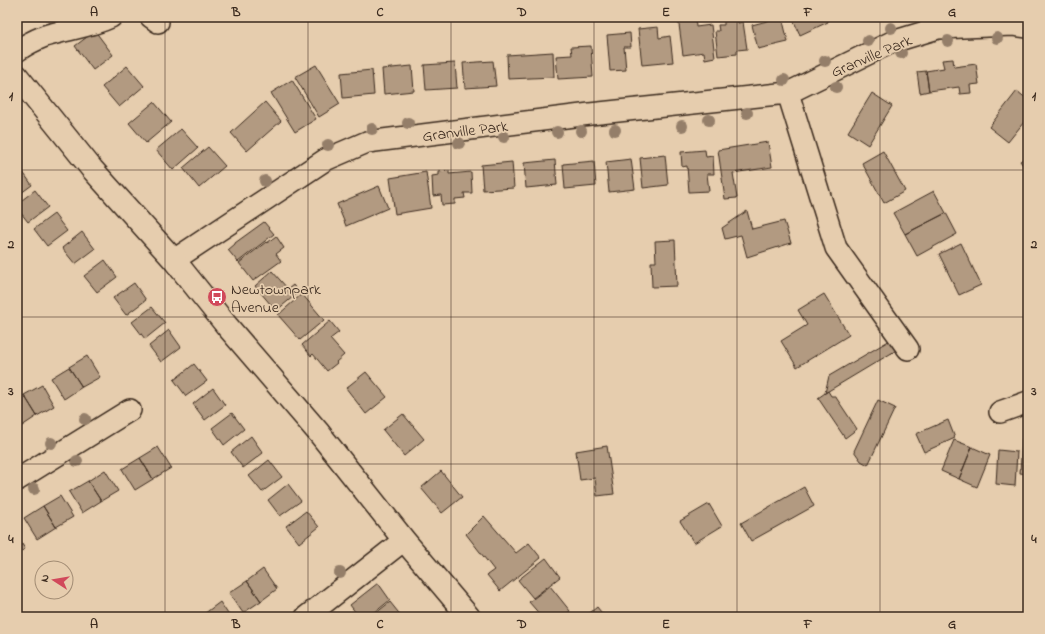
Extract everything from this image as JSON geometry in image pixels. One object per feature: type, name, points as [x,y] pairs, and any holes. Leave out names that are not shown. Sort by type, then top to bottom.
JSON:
[{"type":"main road","points":[[17,76],[92,169],[174,260],[227,326],[319,433],[404,540],[469,617]]},
{"type":"street","points":[[17,51],[24,46],[44,37],[102,22],[111,17]]},
{"type":"street","name":"Granville Park","points":[[174,260],[325,160],[367,142],[590,114],[788,93],[892,42],[938,28],[1013,25],[1028,26]]},
{"type":"street","points":[[788,93],[836,248],[908,349]]},
{"type":"street","points":[[1000,412],[1028,402]]},
{"type":"street","points":[[17,480],[130,410]]},
{"type":"street","points":[[306,617],[404,540]]},
{"type":"building","points":[[44,17],[63,17],[51,26]]},
{"type":"building","points":[[678,17],[695,17],[696,27],[711,25],[715,57],[705,59],[704,52],[683,55]]},
{"type":"building","points":[[782,17],[788,42],[758,49],[752,25]]},
{"type":"building","points":[[792,17],[826,17],[828,22],[800,35]]},
{"type":"building","points":[[738,19],[738,23],[743,22],[747,49],[737,50],[737,54],[718,56],[715,31],[719,31],[718,25],[724,25],[724,21]]},
{"type":"building","points":[[658,27],[659,38],[670,36],[673,62],[642,65],[638,29]]},
{"type":"building","points":[[95,31],[113,55],[93,70],[75,46]]},
{"type":"building","points":[[630,33],[631,47],[624,47],[626,70],[610,71],[607,35]]},
{"type":"building","points":[[591,46],[593,77],[558,79],[556,56],[572,55],[571,47]]},
{"type":"building","points":[[553,52],[554,77],[508,79],[507,55]]},
{"type":"building","points":[[953,59],[954,67],[976,64],[979,84],[970,85],[971,93],[960,94],[959,87],[929,91],[926,71],[944,68],[942,60]]},
{"type":"building","points":[[493,61],[496,86],[465,88],[463,63]]},
{"type":"building","points":[[455,63],[457,88],[426,90],[424,65]]},
{"type":"building","points":[[316,65],[340,104],[319,117],[295,77]]},
{"type":"building","points":[[127,66],[144,86],[119,107],[102,87]]},
{"type":"building","points":[[412,66],[414,91],[384,94],[382,69]]},
{"type":"building","points":[[372,70],[374,95],[343,98],[341,73]]},
{"type":"building","points":[[926,71],[929,91],[920,93],[917,72]]},
{"type":"building","points":[[292,80],[316,119],[295,132],[271,93]]},
{"type":"building","points":[[1017,91],[1028,100],[1028,117],[1008,142],[989,127]]},
{"type":"building","points":[[872,93],[892,106],[868,145],[848,132]]},
{"type":"building","points":[[154,102],[171,122],[146,143],[129,123]]},
{"type":"building","points":[[265,102],[281,121],[247,151],[231,133]]},
{"type":"building","points":[[181,129],[198,148],[173,170],[156,150]]},
{"type":"building","points":[[768,142],[772,167],[733,173],[737,198],[725,199],[718,150]]},
{"type":"building","points":[[208,147],[225,166],[199,188],[183,168]]},
{"type":"building","points":[[705,150],[706,157],[713,156],[714,174],[707,174],[709,191],[689,192],[687,166],[682,167],[681,152]]},
{"type":"building","points":[[883,151],[905,191],[884,203],[862,163]]},
{"type":"building","points":[[665,155],[668,185],[643,188],[640,158]]},
{"type":"building","points":[[1028,156],[1028,172],[1020,161]]},
{"type":"building","points":[[631,159],[635,189],[609,192],[606,162]]},
{"type":"building","points":[[555,160],[557,185],[526,188],[524,163]]},
{"type":"building","points":[[594,161],[596,186],[565,189],[563,164]]},
{"type":"building","points":[[512,162],[514,188],[483,190],[481,165]]},
{"type":"building","points":[[20,168],[32,185],[17,196],[17,170]]},
{"type":"building","points":[[449,171],[449,174],[471,172],[472,193],[464,193],[465,198],[455,199],[455,204],[442,205],[441,195],[433,196],[432,176],[439,175],[439,172]]},
{"type":"building","points":[[426,172],[431,208],[395,214],[390,178]]},
{"type":"building","points":[[379,186],[388,208],[346,226],[337,204]]},
{"type":"building","points":[[35,190],[48,207],[28,222],[17,208],[17,204]]},
{"type":"building","points":[[934,191],[946,213],[905,234],[893,213]]},
{"type":"building","points":[[747,211],[752,229],[784,221],[791,243],[747,257],[741,235],[725,239],[722,228]]},
{"type":"building","points":[[946,213],[957,234],[917,256],[905,234]]},
{"type":"building","points":[[54,214],[67,231],[47,246],[34,229]]},
{"type":"building","points":[[264,222],[274,234],[238,262],[228,250],[235,243]]},
{"type":"building","points":[[82,232],[95,249],[75,264],[62,248]]},
{"type":"building","points":[[276,236],[284,248],[276,254],[281,261],[253,281],[239,263]]},
{"type":"building","points":[[675,240],[677,286],[652,287],[651,262],[656,262],[655,241]]},
{"type":"building","points":[[961,243],[981,285],[959,295],[939,254]]},
{"type":"building","points":[[105,260],[117,277],[97,292],[84,276]]},
{"type":"building","points":[[272,271],[288,289],[293,285],[299,292],[277,310],[255,286]]},
{"type":"building","points":[[134,283],[146,300],[126,315],[113,298]]},
{"type":"building","points":[[302,294],[324,320],[300,340],[278,315]]},
{"type":"building","points":[[824,294],[849,335],[797,367],[781,341],[807,325],[798,310]]},
{"type":"building","points":[[1028,304],[1028,350],[1027,350]]},
{"type":"building","points":[[152,307],[165,323],[145,339],[132,322]]},
{"type":"building","points":[[330,321],[339,332],[330,339],[344,355],[327,371],[313,354],[311,356],[302,345]]},
{"type":"building","points":[[169,330],[181,347],[161,362],[149,346]]},
{"type":"building","points":[[892,339],[900,348],[825,393],[829,376]]},
{"type":"building","points":[[87,356],[100,377],[82,387],[69,367]]},
{"type":"building","points":[[194,364],[207,381],[186,396],[174,380]]},
{"type":"building","points":[[69,367],[82,387],[64,399],[51,378]]},
{"type":"building","points":[[366,372],[387,397],[366,414],[346,388]]},
{"type":"building","points":[[42,385],[54,406],[37,416],[24,395]]},
{"type":"building","points":[[213,388],[225,405],[205,420],[193,404]]},
{"type":"building","points":[[828,391],[831,396],[835,396],[857,429],[845,438],[818,398]]},
{"type":"building","points":[[24,395],[37,416],[19,428],[17,424],[17,400]]},
{"type":"building","points":[[878,400],[895,408],[868,465],[861,461],[854,451]]},
{"type":"building","points":[[232,413],[244,429],[224,445],[212,428]]},
{"type":"building","points":[[403,414],[424,439],[404,456],[383,430]]},
{"type":"building","points":[[948,420],[955,438],[924,452],[916,434]]},
{"type":"building","points":[[251,436],[263,453],[243,468],[231,452]]},
{"type":"building","points":[[1022,439],[1028,439],[1028,474],[1020,473]]},
{"type":"building","points":[[954,440],[972,447],[959,479],[941,471]]},
{"type":"building","points":[[607,446],[614,494],[597,496],[595,478],[580,480],[576,451]]},
{"type":"building","points":[[158,447],[171,468],[153,479],[140,458]]},
{"type":"building","points":[[972,447],[990,455],[977,487],[959,479]]},
{"type":"building","points":[[998,450],[1017,452],[1015,486],[996,484]]},
{"type":"building","points":[[140,458],[153,479],[135,490],[122,469]]},
{"type":"building","points":[[269,460],[282,477],[262,492],[249,476]]},
{"type":"building","points":[[105,470],[118,491],[101,501],[88,481]]},
{"type":"building","points":[[441,471],[462,497],[442,513],[421,488]]},
{"type":"building","points":[[88,481],[101,501],[82,513],[69,492]]},
{"type":"building","points":[[288,484],[301,501],[280,516],[268,500]]},
{"type":"building","points":[[804,487],[814,506],[751,541],[741,523]]},
{"type":"building","points":[[60,496],[73,517],[56,527],[43,506]]},
{"type":"building","points":[[709,504],[722,526],[694,543],[680,521]]},
{"type":"building","points":[[43,506],[56,527],[37,539],[24,518]]},
{"type":"building","points":[[306,511],[319,527],[299,543],[286,526]]},
{"type":"building","points":[[484,516],[516,553],[529,543],[541,558],[500,591],[487,575],[494,570],[466,534]]},
{"type":"building","points":[[17,536],[25,549],[17,554]]},
{"type":"building","points":[[546,558],[560,577],[533,598],[518,580]]},
{"type":"building","points":[[263,569],[277,589],[261,601],[247,581]]},
{"type":"building","points":[[247,581],[261,601],[243,613],[229,593]]},
{"type":"building","points":[[378,583],[390,600],[369,617],[359,617],[350,605]]},
{"type":"building","points":[[550,586],[570,611],[563,617],[542,617],[529,602]]},
{"type":"building","points":[[220,602],[230,617],[206,617],[204,614]]},
{"type":"building","points":[[390,602],[402,617],[371,617]]},
{"type":"building","points":[[597,607],[605,617],[585,617]]},
{"type":"place","name":"Newtownpark Avenue","points":[[217,297]]}]
